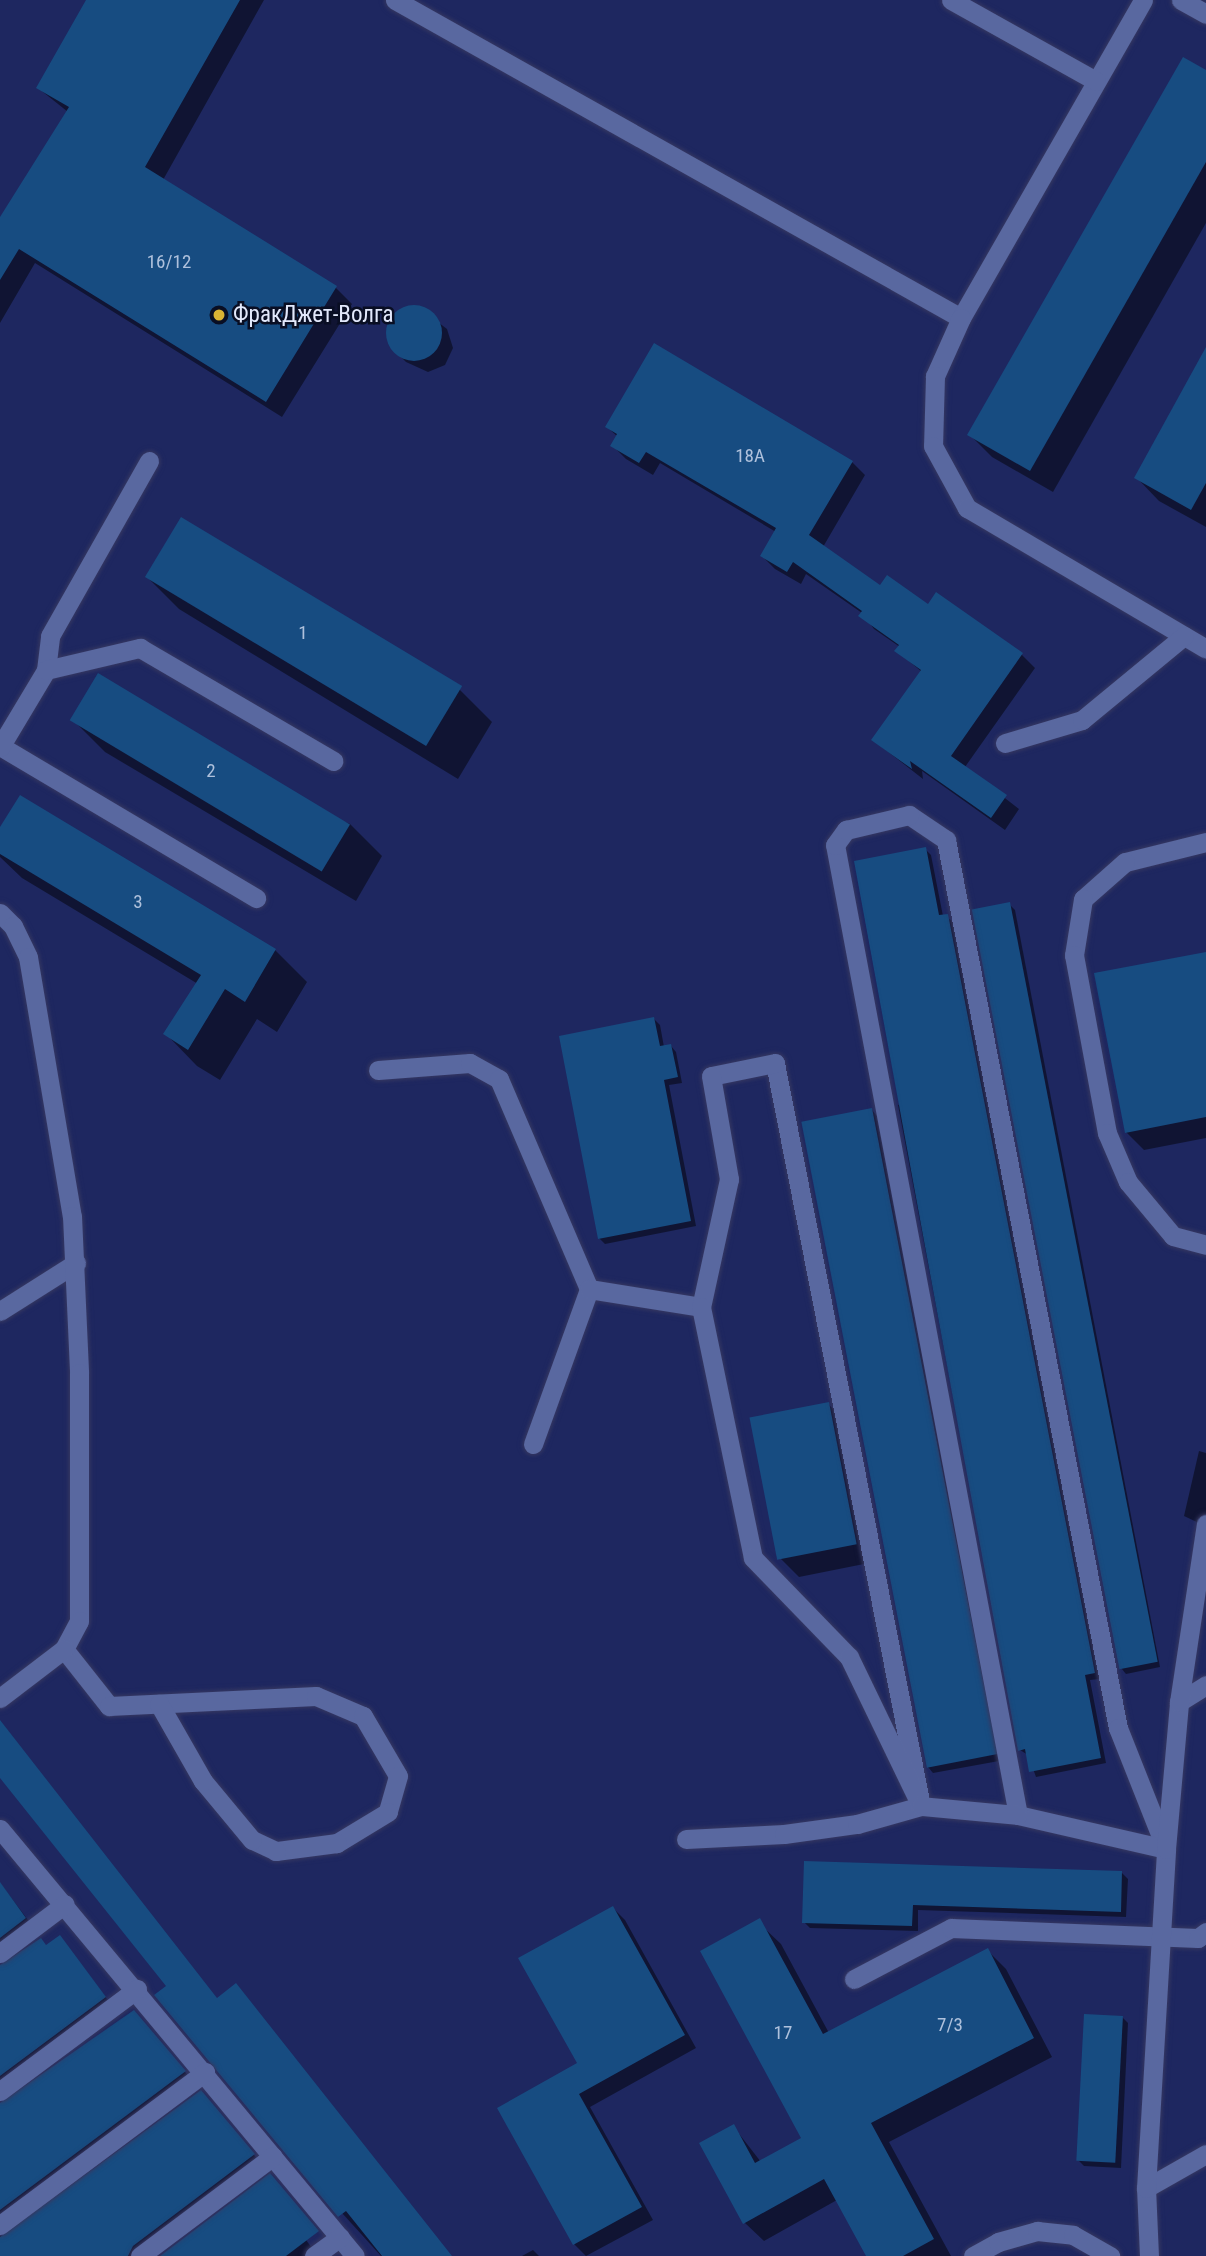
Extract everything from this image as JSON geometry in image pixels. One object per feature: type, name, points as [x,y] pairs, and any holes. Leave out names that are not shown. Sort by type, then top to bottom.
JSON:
[{"type":"street","points":[[395,0],[961,317]]},
{"type":"street","points":[[951,0],[1096,81]]},
{"type":"street","points":[[1143,0],[961,317],[934,376],[933,446],[967,508],[1206,649]]},
{"type":"street","points":[[1181,0],[1206,14]]},
{"type":"street","points":[[149,461],[50,636],[46,670],[0,746],[256,898]]},
{"type":"street","points":[[1004,743],[1082,720],[1184,636]]},
{"type":"street","points":[[46,670],[140,648],[333,761]]},
{"type":"street","points":[[1018,1815],[835,845],[846,830],[909,815],[946,840],[1118,1728],[1166,1849]]},
{"type":"street","points":[[1206,842],[1125,862],[1083,899],[1074,955],[1107,1133],[1128,1182],[1172,1236],[1206,1245]]},
{"type":"street","points":[[0,913],[13,926],[28,957],[72,1216],[76,1263],[79,1621],[64,1649],[0,1698]]},
{"type":"street","points":[[378,1070],[470,1063],[499,1079],[589,1289],[533,1444]]},
{"type":"street","points":[[775,1063],[921,1805],[849,1657],[753,1558],[701,1307],[729,1179],[711,1076],[775,1063]]},
{"type":"street","points":[[0,1311],[76,1263]]},
{"type":"street","points":[[589,1289],[701,1307]]},
{"type":"street","points":[[1149,2256],[1146,2188],[1166,1849],[1180,1702],[1206,1524]]},
{"type":"street","points":[[64,1649],[109,1706],[316,1696],[363,1716],[398,1776],[388,1812],[337,1843],[276,1851],[252,1840],[203,1782],[159,1704]]},
{"type":"street","points":[[1180,1702],[1206,1685]]},
{"type":"street","points":[[686,1839],[784,1834],[857,1824],[921,1805],[1018,1815],[1166,1849]]},
{"type":"street","points":[[0,1829],[137,1989],[355,2256]]},
{"type":"street","points":[[0,1953],[65,1904]]},
{"type":"street","points":[[854,1979],[951,1928],[1198,1938],[1206,1933]]},
{"type":"street","points":[[0,2091],[137,1989]]},
{"type":"street","points":[[0,2225],[205,2072]]},
{"type":"street","points":[[1146,2188],[1206,2154]]},
{"type":"street","points":[[140,2256],[273,2155]]},
{"type":"street","points":[[973,2256],[998,2242],[1037,2231],[1073,2235],[1110,2256]]},
{"type":"street","points":[[314,2256],[340,2237]]},
{"type":"shaded area","points":[[0,0],[1206,0],[1206,2256],[0,2256]]},
{"type":"building","points":[[86,0],[240,0],[145,167],[337,286],[266,402],[19,249],[0,280],[0,217],[69,107],[36,88]]},
{"type":"building","points":[[1183,57],[1206,70],[1206,162],[1030,471],[967,435]]},
{"type":"building","points":[[414,305],[425,307],[434,313],[440,322],[440,344],[434,353],[425,359],[414,361],[403,359],[394,353],[388,344],[386,333],[388,322],[394,313],[403,307]]},
{"type":"building","points":[[654,343],[853,461],[809,535],[880,585],[887,575],[928,604],[936,592],[1023,653],[951,756],[1007,795],[991,818],[910,761],[912,769],[871,740],[921,670],[894,651],[899,645],[858,616],[862,611],[793,562],[787,572],[760,556],[776,528],[646,452],[639,463],[610,446],[617,434],[605,427]]},
{"type":"building","points":[[1206,347],[1206,483],[1191,510],[1134,478]]},
{"type":"building","points":[[181,517],[462,686],[426,746],[145,577]]},
{"type":"building","points":[[98,673],[350,824],[322,872],[70,720]]},
{"type":"building","points":[[20,795],[276,949],[245,1002],[225,989],[188,1050],[163,1034],[201,975],[0,854],[0,827]]},
{"type":"building","points":[[926,847],[939,915],[948,914],[1095,1673],[1085,1675],[1101,1758],[1029,1772],[1025,1749],[1018,1751],[854,861]]},
{"type":"building","points":[[1010,902],[1158,1662],[1119,1669],[972,909]]},
{"type":"building","points":[[1206,952],[1206,1117],[1125,1133],[1094,973]]},
{"type":"building","points":[[654,1017],[660,1046],[671,1044],[678,1077],[664,1080],[691,1221],[598,1239],[559,1036]]},
{"type":"building","points":[[872,1108],[998,1754],[927,1768],[801,1122]]},
{"type":"building","points":[[829,1402],[857,1544],[777,1560],[749,1417]]},
{"type":"building","points":[[0,1720],[217,1998],[236,1983],[452,2256],[382,2256],[346,2211],[338,2217],[154,1995],[166,1986],[0,1778]]},
{"type":"building","points":[[804,1861],[1122,1871],[1121,1912],[913,1905],[912,1926],[802,1923]]},
{"type":"building","points":[[0,1882],[26,1918],[0,1938]]},
{"type":"building","points":[[613,1906],[685,2035],[579,2094],[642,2207],[573,2245],[497,2108],[577,2063],[518,1958]]},
{"type":"building","points":[[760,1918],[823,2034],[988,1948],[1034,2038],[871,2123],[934,2239],[903,2256],[866,2256],[824,2179],[743,2224],[699,2143],[734,2124],[755,2163],[801,2138],[700,1951]]},
{"type":"building","points":[[60,1935],[106,1997],[0,2076],[0,1965],[41,1938],[46,1945]]},
{"type":"building","points":[[134,2010],[186,2071],[0,2210],[0,2103]]},
{"type":"building","points":[[1084,2014],[1123,2016],[1115,2163],[1076,2161]]},
{"type":"building","points":[[201,2090],[255,2154],[133,2246],[128,2256],[0,2256],[0,2237]]},
{"type":"building","points":[[270,2173],[319,2231],[286,2256],[160,2256]]},
{"type":"place","name":"ФракДжет-Волга","points":[[219,315]]}]
